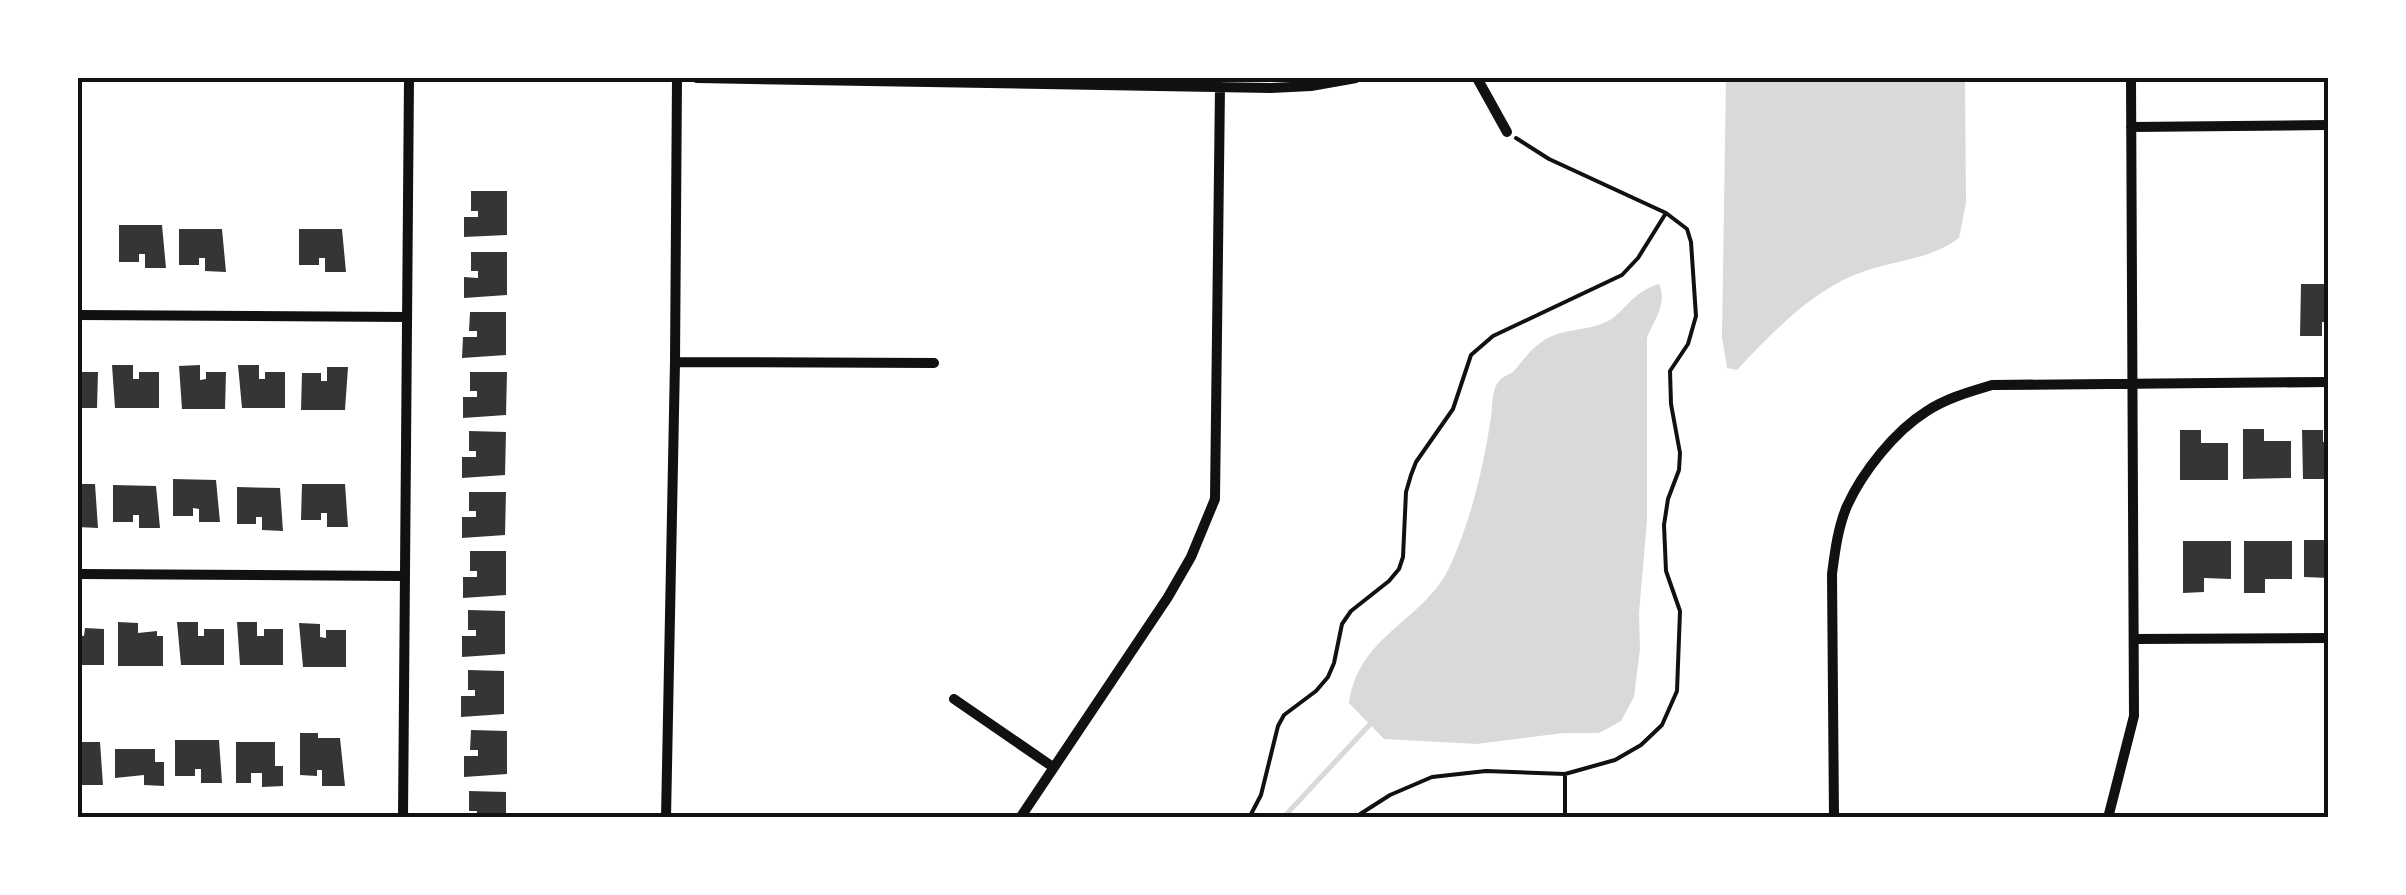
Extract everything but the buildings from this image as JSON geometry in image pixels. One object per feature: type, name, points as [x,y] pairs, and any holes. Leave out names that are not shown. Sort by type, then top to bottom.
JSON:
[{"type":"street","points":[[402,818],[409,78]]},
{"type":"street","points":[[666,818],[677,78]]},
{"type":"street","points":[[698,78],[1220,87],[1311,86],[1356,78]]},
{"type":"street","points":[[1476,78],[1507,132]]},
{"type":"street","points":[[2108,818],[2134,716],[2130,78]]},
{"type":"street","points":[[1020,818],[1192,557],[1215,499],[1220,87]]},
{"type":"street","points":[[2131,127],[2328,125]]},
{"type":"street","points":[[78,316],[406,317]]},
{"type":"street","points":[[675,362],[934,364]]},
{"type":"street","points":[[1834,818],[1832,574],[1836,539],[1848,504],[1874,464],[1911,423],[1952,397],[1992,385],[2328,382]]},
{"type":"street","points":[[78,574],[404,576]]},
{"type":"street","points":[[2134,639],[2328,638]]},
{"type":"street","points":[[954,699],[1053,767]]},
{"type":"path","points":[[1354,818],[1390,795],[1432,777],[1486,771],[1565,774],[1603,764],[1641,746],[1662,725],[1676,691],[1680,611],[1664,554],[1668,499],[1680,453],[1671,404],[1670,371],[1688,344],[1696,316],[1691,242],[1686,229],[1666,213],[1550,159],[1507,132]]},
{"type":"path","points":[[1249,818],[1261,795],[1284,715],[1328,678],[1342,624],[1350,611],[1389,581],[1399,568],[1410,476],[1453,409],[1471,355],[1492,336],[1622,276],[1666,213]]},
{"type":"path","points":[[1565,774],[1565,818]]},
{"type":"shaded area","points":[[1726,78],[1965,78],[1966,203],[1959,238],[1937,250],[1865,271],[1829,288],[1780,326],[1737,370],[1727,368],[1722,337]]},
{"type":"shaded area","points":[[1659,284],[1661,305],[1647,338],[1647,520],[1640,649],[1634,697],[1621,721],[1599,733],[1563,733],[1477,744],[1384,739],[1349,703],[1355,679],[1379,644],[1440,584],[1451,564],[1476,492],[1497,384],[1546,339],[1604,323],[1641,293]]},
{"type":"waterway","points":[[1283,818],[1373,721]]}]
